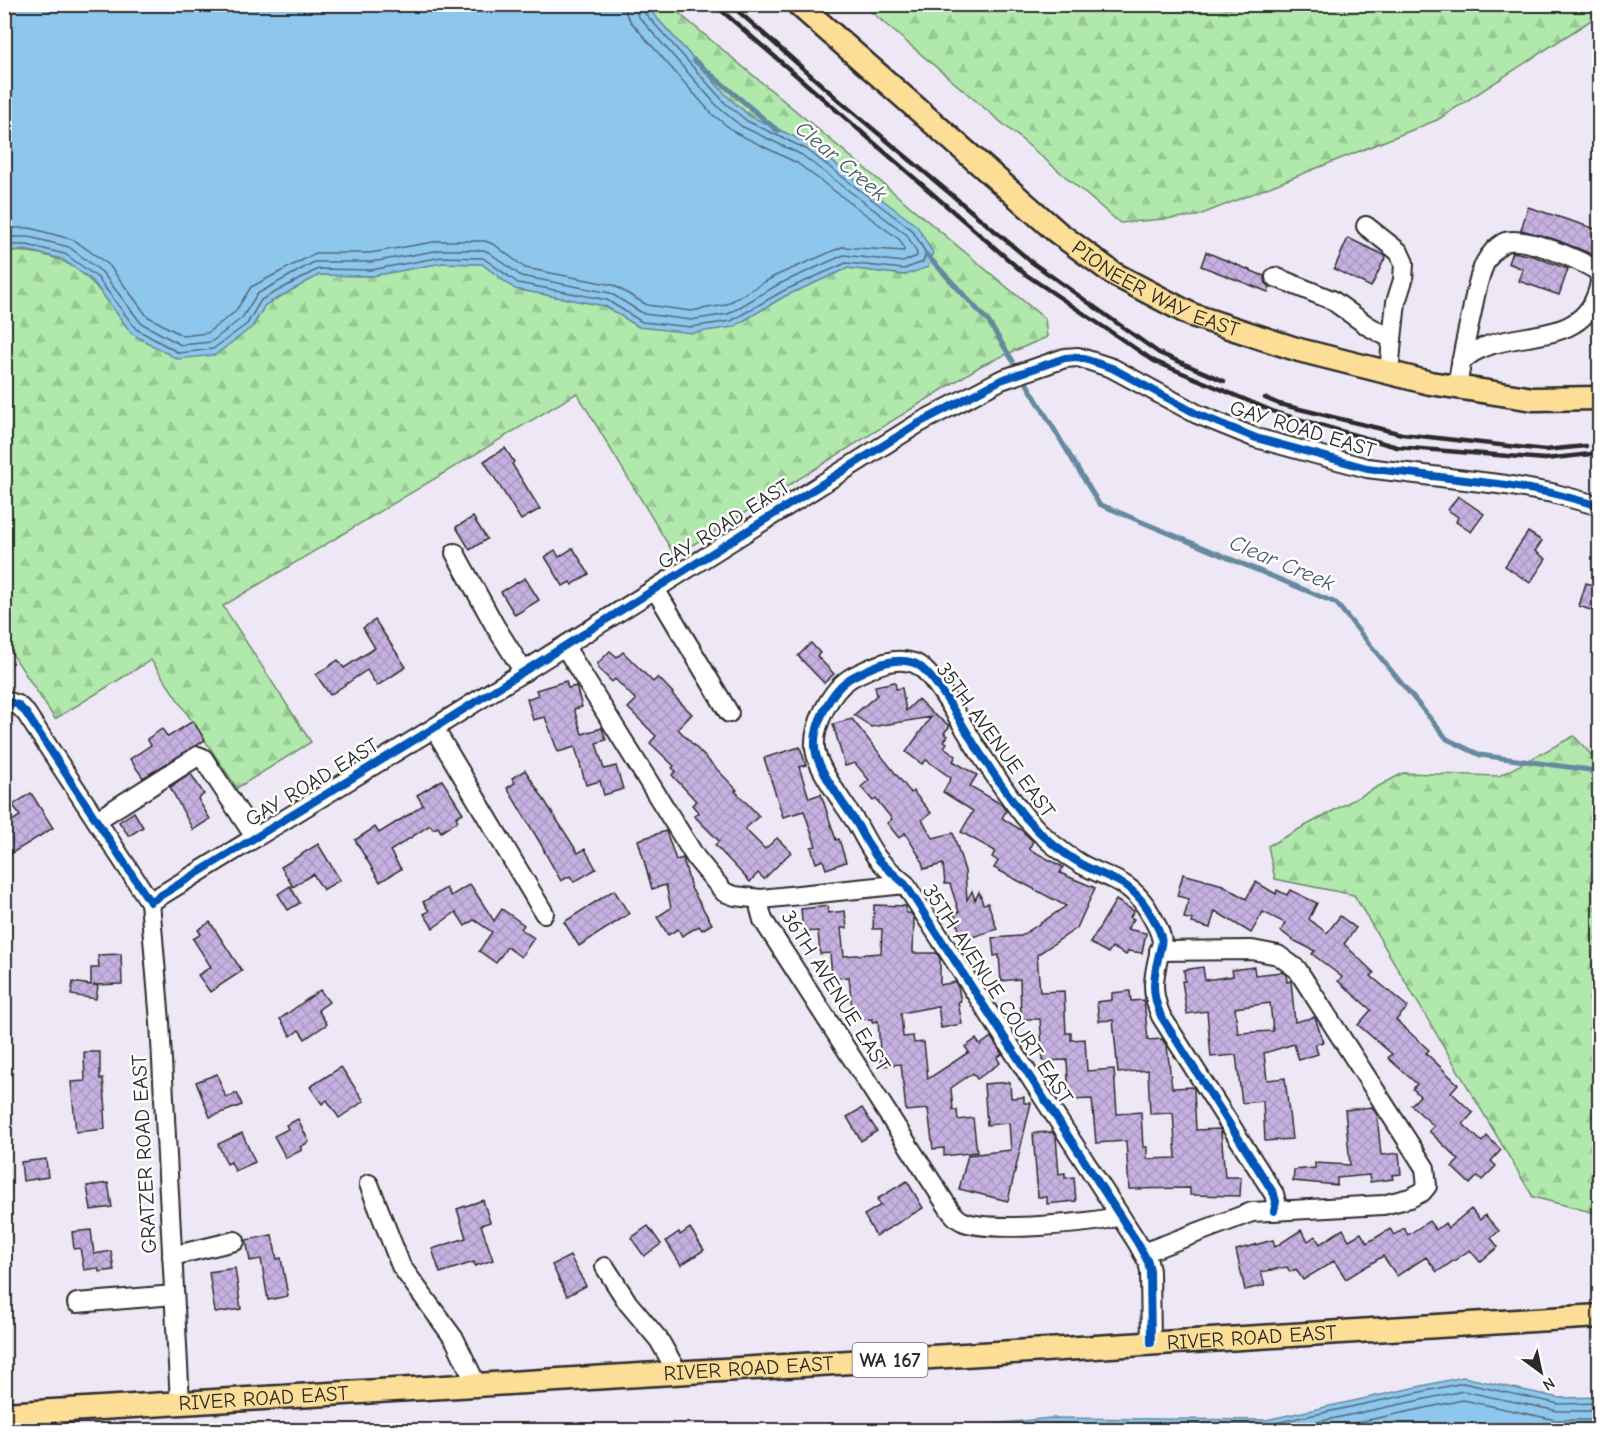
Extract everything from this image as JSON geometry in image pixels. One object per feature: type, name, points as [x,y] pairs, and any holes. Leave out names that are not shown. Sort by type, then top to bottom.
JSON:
[{"type":"main road","name":"PIONEER WAY EAST","points":[[798,4],[1057,232],[1114,274],[1192,315],[1299,350],[1456,388],[1533,399],[1599,398]]},
{"type":"main road","name":"RIVER ROAD EAST","points":[[4,1414],[1599,1316]]},
{"type":"street","points":[[1366,226],[1399,252],[1404,263],[1403,280],[1396,302],[1389,373]]},
{"type":"street","points":[[1456,388],[1461,362],[1478,285],[1485,263],[1492,252],[1512,240],[1531,243],[1584,262],[1598,271],[1598,293],[1592,305],[1581,317],[1566,327],[1554,333],[1512,340],[1488,347],[1466,357],[1461,362]]},
{"type":"street","points":[[1275,277],[1332,300],[1368,326],[1392,339]]},
{"type":"street","name":"GAY ROAD EAST","points":[[150,902],[565,647],[929,418],[1001,380],[1071,358],[1088,360],[1112,368],[1197,414],[1267,441],[1367,468],[1506,485],[1552,493],[1599,506]]},
{"type":"street","points":[[455,553],[495,626],[524,672]]},
{"type":"street","points":[[655,589],[729,712]]},
{"type":"street","name":"36TH AVENUE EAST","points":[[565,647],[696,858],[724,892],[735,896],[761,899],[760,909],[763,920],[946,1204],[960,1220],[982,1226],[1041,1226],[1084,1223],[1120,1216]]},
{"type":"street","name":"35TH AVENUE EAST","points":[[850,678],[877,664],[893,661],[914,663],[923,668],[1012,800],[1042,835],[1067,856],[1122,882],[1137,895],[1159,930],[1162,939],[1153,980],[1153,992],[1159,1010],[1274,1194],[1275,1211]]},
{"type":"street","name":"35TH AVENUE COURT EAST","points":[[850,678],[836,693],[820,717],[815,741],[820,764],[878,859],[905,884],[1143,1253],[1150,1271],[1151,1343]]},
{"type":"street","points":[[4,700],[18,705],[26,713],[150,902]]},
{"type":"street","points":[[434,728],[544,913]]},
{"type":"street","points":[[97,820],[198,756],[203,758],[255,837]]},
{"type":"street","points":[[761,899],[905,884]]},
{"type":"street","name":"GRATZER ROAD EAST","points":[[150,902],[160,1022],[180,1403]]},
{"type":"street","points":[[1143,1253],[1252,1212],[1383,1205],[1410,1198],[1422,1192],[1427,1186],[1425,1168],[1297,969],[1278,955],[1251,950],[1160,951]]},
{"type":"street","points":[[369,1184],[401,1266],[455,1340],[477,1386]]},
{"type":"street","points":[[171,1256],[235,1241]]},
{"type":"street","points":[[605,1267],[628,1303],[659,1341],[678,1373]]},
{"type":"street","points":[[77,1304],[174,1295]]},
{"type":"green space","points":[[1599,4],[1599,15],[1437,120],[1197,216],[1120,223],[863,5]]},
{"type":"green space","points":[[645,5],[669,5],[1045,319],[1047,337],[982,365],[675,556],[577,393],[223,606],[311,742],[237,788],[151,660],[55,719],[5,643],[4,251],[49,256],[81,272],[94,284],[132,334],[252,328],[265,305],[319,275],[372,276],[442,263],[482,264],[515,289],[605,306],[639,327],[733,327],[785,296],[848,268],[905,275],[809,144],[750,116],[729,98]]},
{"type":"green space","points":[[1574,736],[1599,763],[1599,1214],[1533,1197],[1354,895],[1275,879],[1268,846],[1403,773],[1499,776]]},
{"type":"water","points":[[4,5],[645,5],[729,98],[750,116],[809,144],[917,226],[933,253],[928,267],[905,275],[848,268],[785,296],[733,327],[692,333],[639,327],[605,306],[515,289],[482,264],[442,263],[372,276],[319,275],[265,305],[252,327],[215,355],[177,359],[132,334],[93,281],[62,259],[26,250],[5,251]]},
{"type":"water","points":[[1463,1377],[1560,1398],[1599,1397],[1599,1430],[939,1430],[1050,1418],[1266,1420]]},
{"type":"building","points":[[1528,207],[1599,230],[1599,257],[1554,239],[1521,230]]},
{"type":"building","points":[[1348,238],[1386,256],[1371,287],[1334,269]]},
{"type":"building","points":[[1206,252],[1264,276],[1270,287],[1268,292],[1201,266]]},
{"type":"building","points":[[1512,252],[1533,256],[1568,269],[1559,295],[1519,281],[1523,269],[1508,263]]},
{"type":"building","points":[[505,448],[514,462],[512,464],[540,509],[521,520],[484,461]]},
{"type":"building","points":[[1458,496],[1484,514],[1471,532],[1456,522],[1458,517],[1448,510]]},
{"type":"building","points":[[473,517],[487,539],[470,550],[456,527]]},
{"type":"building","points":[[1528,532],[1542,541],[1535,551],[1546,559],[1530,583],[1505,566]]},
{"type":"building","points":[[573,548],[589,574],[572,585],[570,582],[563,586],[545,557],[555,550],[559,557]]},
{"type":"building","points":[[525,578],[539,600],[515,615],[501,592]]},
{"type":"building","points":[[1586,583],[1599,587],[1599,613],[1579,606]]},
{"type":"building","points":[[375,620],[406,667],[377,686],[367,670],[330,695],[316,675],[338,660],[344,668],[375,648],[363,628]]},
{"type":"building","points":[[811,643],[820,653],[817,656],[834,674],[824,683],[798,656]]},
{"type":"building","points":[[610,651],[617,657],[623,652],[653,682],[658,677],[692,714],[678,729],[759,816],[745,829],[765,849],[777,838],[791,852],[764,879],[758,873],[750,882],[715,845],[719,841],[694,816],[699,813],[692,805],[696,801],[672,775],[676,771],[672,768],[674,766],[650,743],[656,736],[628,708],[636,700],[615,679],[612,682],[598,668],[598,663]]},
{"type":"building","points":[[566,681],[568,688],[576,686],[582,707],[574,709],[582,734],[602,728],[606,740],[596,743],[604,769],[616,766],[623,789],[604,795],[600,781],[586,785],[575,747],[558,752],[545,717],[533,720],[527,699],[538,695],[536,690]]},
{"type":"building","points":[[895,682],[896,689],[902,688],[906,711],[918,699],[950,726],[944,733],[948,736],[944,741],[947,743],[944,747],[956,756],[953,761],[977,775],[970,786],[1001,804],[1006,811],[1002,818],[1033,841],[1029,849],[1063,867],[1060,873],[1095,888],[1077,928],[1037,955],[1040,992],[1064,991],[1066,1033],[1071,1033],[1071,1040],[1085,1039],[1087,1071],[1114,1069],[1117,1114],[1141,1112],[1143,1147],[1147,1147],[1147,1159],[1176,1158],[1173,1113],[1150,1114],[1148,1070],[1118,1073],[1113,1020],[1099,1021],[1097,1002],[1112,1000],[1112,993],[1130,991],[1131,1001],[1144,1000],[1148,1040],[1162,1039],[1167,1046],[1172,1088],[1193,1087],[1196,1130],[1219,1129],[1221,1131],[1225,1177],[1241,1177],[1240,1196],[1190,1195],[1190,1188],[1129,1189],[1126,1141],[1096,1143],[1092,1099],[1069,1100],[1067,1060],[1043,1061],[1040,1019],[1021,1019],[1020,979],[1001,981],[999,955],[994,956],[992,938],[1021,936],[1066,906],[994,868],[998,861],[992,857],[995,851],[961,832],[973,811],[943,792],[951,778],[926,760],[922,764],[906,752],[931,717],[871,727],[854,715],[877,695],[875,686]]},
{"type":"building","points":[[852,719],[911,793],[913,791],[931,813],[922,820],[933,838],[953,833],[965,871],[967,900],[972,891],[975,900],[979,892],[983,904],[988,903],[997,929],[969,938],[969,948],[965,949],[954,913],[959,912],[950,884],[945,884],[943,864],[924,869],[921,859],[905,833],[899,838],[887,823],[892,819],[876,799],[873,801],[861,787],[869,780],[855,763],[845,766],[833,724]]},
{"type":"building","points":[[193,721],[205,740],[143,778],[130,759],[151,745],[147,739],[162,729],[168,737]]},
{"type":"building","points":[[800,747],[806,765],[799,767],[809,798],[821,794],[846,862],[826,869],[823,860],[816,863],[811,847],[816,846],[804,811],[783,817],[764,758]]},
{"type":"building","points":[[525,770],[578,853],[585,849],[596,869],[574,882],[570,876],[561,881],[507,788],[515,783],[512,778]]},
{"type":"building","points":[[191,774],[204,794],[198,799],[210,819],[193,830],[170,787]]},
{"type":"building","points":[[442,780],[463,813],[456,817],[458,821],[441,832],[438,827],[433,829],[430,825],[390,851],[401,869],[380,882],[355,840],[375,827],[379,833],[423,805],[417,795]]},
{"type":"building","points":[[31,793],[53,828],[4,858],[4,826],[20,816],[13,805]]},
{"type":"building","points":[[134,812],[143,827],[129,836],[119,822]]},
{"type":"building","points":[[666,831],[676,860],[683,858],[691,888],[712,924],[702,930],[699,926],[682,936],[678,929],[668,935],[657,917],[671,908],[666,885],[652,889],[638,840]]},
{"type":"building","points":[[318,844],[340,880],[323,890],[313,874],[293,887],[281,867]]},
{"type":"building","points":[[1183,874],[1223,885],[1246,899],[1256,882],[1276,894],[1277,890],[1287,895],[1290,890],[1317,903],[1309,919],[1327,933],[1340,916],[1356,928],[1344,944],[1374,973],[1371,976],[1408,1007],[1396,1020],[1429,1050],[1426,1053],[1458,1084],[1451,1092],[1473,1113],[1463,1124],[1482,1142],[1487,1136],[1501,1150],[1491,1161],[1496,1166],[1482,1180],[1478,1176],[1470,1184],[1452,1167],[1459,1160],[1429,1131],[1434,1126],[1411,1105],[1420,1096],[1413,1089],[1417,1084],[1388,1058],[1392,1054],[1358,1025],[1371,1010],[1338,981],[1342,977],[1312,954],[1315,951],[1281,931],[1285,923],[1263,912],[1251,933],[1215,911],[1210,928],[1192,923],[1193,920],[1184,918],[1189,899],[1177,896]]},
{"type":"building","points":[[470,884],[494,921],[502,909],[524,925],[521,929],[534,938],[521,957],[507,947],[496,963],[479,951],[492,932],[474,920],[465,926],[456,912],[433,928],[424,914],[429,911],[423,902],[446,888],[451,896]]},
{"type":"building","points":[[290,886],[300,903],[288,910],[278,894]]},
{"type":"building","points":[[614,890],[629,914],[579,946],[564,922]]},
{"type":"building","points":[[1116,900],[1134,911],[1130,917],[1134,919],[1127,929],[1146,933],[1142,953],[1128,951],[1126,955],[1112,947],[1108,953],[1090,943]]},
{"type":"building","points":[[874,905],[906,906],[906,913],[911,913],[914,918],[913,953],[937,953],[940,959],[940,985],[955,982],[958,987],[962,1024],[941,1028],[938,1006],[901,1013],[903,1037],[913,1036],[914,1043],[924,1042],[928,1079],[969,1052],[965,1047],[976,1039],[980,1045],[991,1037],[1002,1054],[997,1058],[1000,1063],[977,1079],[973,1073],[951,1088],[953,1110],[957,1110],[958,1120],[973,1118],[977,1152],[944,1156],[944,1148],[933,1149],[928,1109],[906,1111],[901,1064],[881,1066],[878,1021],[853,1020],[849,977],[832,978],[830,953],[820,954],[818,931],[803,932],[801,909],[828,906],[828,913],[845,911],[847,928],[841,928],[844,956],[881,953],[882,929],[873,929]]},
{"type":"building","points":[[210,922],[242,971],[210,992],[198,975],[211,967],[193,939],[201,934],[198,930]]},
{"type":"building","points":[[121,954],[122,984],[93,985],[98,986],[96,999],[71,995],[73,982],[91,985],[91,968],[99,968],[98,955]]},
{"type":"building","points":[[1203,967],[1205,980],[1233,976],[1232,970],[1254,967],[1255,975],[1282,972],[1286,975],[1287,982],[1291,981],[1295,1022],[1314,1017],[1316,1020],[1323,1042],[1315,1044],[1318,1054],[1299,1060],[1294,1044],[1264,1053],[1267,1080],[1285,1078],[1292,1139],[1265,1141],[1263,1101],[1242,1103],[1236,1055],[1211,1057],[1207,1011],[1187,1014],[1182,981],[1185,981],[1184,970]],"holes":[[[1270,1003],[1273,1031],[1238,1033],[1235,1008]]]},
{"type":"building","points":[[320,990],[329,1002],[318,1010],[327,1024],[305,1039],[299,1030],[291,1036],[280,1019]]},
{"type":"building","points":[[84,1052],[100,1052],[100,1079],[103,1079],[106,1110],[104,1111],[105,1129],[76,1132],[71,1082],[85,1081]]},
{"type":"building","points":[[341,1067],[364,1101],[339,1118],[327,1100],[322,1104],[310,1087]]},
{"type":"building","points":[[217,1074],[226,1098],[237,1093],[242,1105],[210,1117],[196,1082]]},
{"type":"building","points":[[1010,1082],[1011,1098],[1024,1097],[1024,1103],[1031,1103],[1008,1201],[959,1189],[968,1155],[1011,1150],[1009,1123],[987,1125],[984,1084]]},
{"type":"building","points":[[1372,1107],[1377,1115],[1381,1155],[1399,1153],[1401,1174],[1392,1175],[1393,1179],[1370,1182],[1369,1175],[1337,1178],[1337,1185],[1293,1181],[1294,1170],[1315,1168],[1315,1163],[1350,1165],[1345,1110]]},
{"type":"building","points":[[862,1108],[877,1131],[861,1141],[847,1117]]},
{"type":"building","points":[[298,1119],[309,1142],[300,1147],[302,1150],[286,1158],[274,1136],[288,1129],[286,1125]]},
{"type":"building","points":[[1052,1132],[1056,1137],[1059,1174],[1065,1173],[1065,1178],[1074,1177],[1076,1201],[1047,1204],[1047,1197],[1038,1197],[1033,1133]]},
{"type":"building","points":[[242,1133],[255,1162],[235,1171],[231,1162],[227,1164],[218,1144]]},
{"type":"building","points":[[46,1159],[48,1177],[23,1181],[21,1162]]},
{"type":"building","points":[[907,1181],[923,1208],[876,1236],[864,1215],[881,1205],[877,1199]]},
{"type":"building","points":[[108,1183],[112,1207],[91,1210],[87,1186]]},
{"type":"building","points":[[483,1200],[490,1222],[481,1225],[493,1260],[475,1266],[474,1262],[440,1273],[432,1249],[466,1238],[457,1209]]},
{"type":"building","points":[[1471,1209],[1480,1220],[1485,1215],[1499,1231],[1491,1238],[1498,1247],[1480,1262],[1470,1250],[1437,1272],[1426,1257],[1397,1276],[1383,1256],[1346,1279],[1334,1261],[1303,1280],[1296,1269],[1290,1272],[1287,1267],[1261,1272],[1265,1285],[1245,1290],[1236,1250],[1273,1240],[1275,1247],[1301,1230],[1308,1241],[1315,1236],[1320,1244],[1343,1229],[1349,1240],[1361,1233],[1367,1243],[1390,1229],[1394,1235],[1404,1228],[1408,1235],[1429,1221],[1436,1230],[1445,1223],[1448,1228]]},
{"type":"building","points":[[648,1226],[661,1244],[644,1256],[631,1238]]},
{"type":"building","points":[[690,1228],[704,1250],[681,1265],[666,1241]]},
{"type":"building","points":[[91,1230],[94,1254],[111,1251],[114,1270],[99,1272],[98,1268],[84,1270],[80,1248],[74,1249],[72,1232]]},
{"type":"building","points":[[272,1235],[277,1259],[281,1258],[288,1296],[268,1300],[261,1259],[250,1261],[246,1240]]},
{"type":"building","points":[[570,1256],[586,1286],[567,1296],[552,1265]]},
{"type":"building","points":[[235,1268],[241,1309],[215,1313],[209,1272]]},
{"type":"waterway","name":"Clear Creek","points":[[694,60],[778,131]]},
{"type":"waterway","name":"Clear Creek","points":[[926,254],[988,321],[1013,361]]},
{"type":"waterway","name":"Clear Creek","points":[[1027,384],[1099,504],[1336,603],[1447,739],[1480,755],[1590,770],[1600,781]]},
{"type":"railway","points":[[714,4],[1025,274],[1154,361],[1277,413],[1397,447],[1545,459],[1600,453]]},
{"type":"railway","points":[[730,4],[842,103],[1033,263],[1159,353],[1224,381]]},
{"type":"railway","points":[[1265,398],[1279,404],[1402,434],[1545,450],[1586,446]]},
{"type":"cycle path","points":[[4,700],[18,705],[26,713],[150,902],[434,728],[919,423],[1001,380],[1065,358],[1078,357],[1112,368],[1197,414],[1256,438],[1367,468],[1506,485],[1552,493],[1600,506]]},
{"type":"cycle path","points":[[1151,1343],[1150,1271],[1148,1262],[1137,1242],[905,884],[872,851],[819,762],[815,744],[819,721],[830,699],[846,682],[868,669],[890,662],[906,661],[922,668],[940,689],[995,776],[1031,824],[1066,854],[1081,864],[1125,885],[1140,898],[1155,922],[1162,939],[1154,985],[1161,1016],[1274,1194],[1276,1202],[1274,1211]]}]
